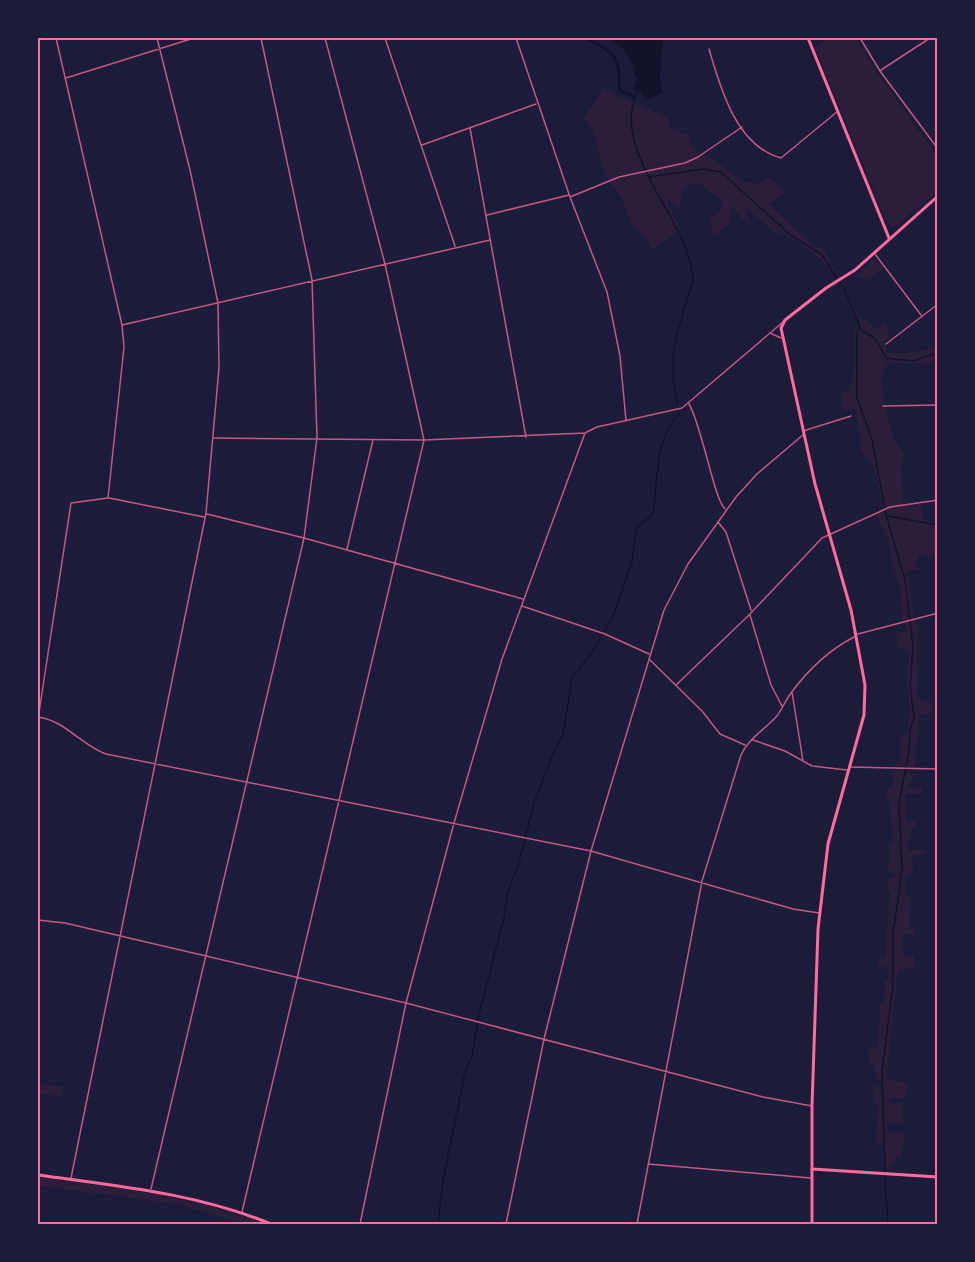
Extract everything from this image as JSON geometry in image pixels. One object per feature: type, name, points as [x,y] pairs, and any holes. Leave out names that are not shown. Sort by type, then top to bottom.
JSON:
[{"type":"main road","points":[[808,38],[889,238]]},
{"type":"main road","points":[[812,1224],[812,1106],[816,963],[820,913],[828,844],[866,703],[857,635],[803,432],[781,328],[785,320],[875,254],[889,238],[938,196]]},
{"type":"main road","points":[[812,1169],[938,1177]]},
{"type":"main road","points":[[38,1174],[151,1190],[242,1213],[271,1224]]},
{"type":"street","points":[[56,38],[122,325],[123,377],[108,498]]},
{"type":"street","points":[[71,1179],[206,513],[219,368],[218,303],[190,170],[157,38]]},
{"type":"street","points":[[65,78],[194,38]]},
{"type":"street","points":[[151,1190],[304,538],[317,438],[312,280],[261,38]]},
{"type":"street","points":[[242,1213],[424,440],[385,264],[325,38]]},
{"type":"street","points":[[385,38],[455,247]]},
{"type":"street","points":[[516,38],[569,196],[610,302],[620,356],[626,421]]},
{"type":"street","points":[[860,38],[880,71],[938,149]]},
{"type":"street","points":[[880,71],[930,38]]},
{"type":"street","points":[[709,49],[723,95],[742,127],[761,148],[781,158],[838,111]]},
{"type":"street","points":[[422,145],[538,103]]},
{"type":"street","points":[[486,215],[569,196],[618,177],[651,171],[698,157],[742,127]]},
{"type":"street","points":[[470,129],[526,437]]},
{"type":"street","points":[[122,325],[490,240]]},
{"type":"street","points":[[875,254],[921,315]]},
{"type":"street","points":[[886,344],[938,304]]},
{"type":"street","points":[[213,438],[424,440],[585,433],[597,427],[675,411],[689,403],[785,320]]},
{"type":"street","points":[[770,333],[782,339]]},
{"type":"street","points":[[689,403],[708,454],[718,499],[726,510]]},
{"type":"street","points":[[883,406],[938,405]]},
{"type":"street","points":[[506,1224],[544,1039],[591,851],[674,588],[717,522],[757,474],[803,432],[851,416]]},
{"type":"street","points":[[360,1224],[406,1003],[454,823],[502,659],[585,433]]},
{"type":"street","points":[[347,550],[373,439]]},
{"type":"street","points":[[205,517],[108,498],[71,503],[38,717],[62,724],[97,750],[591,851],[793,909],[820,913]]},
{"type":"street","points":[[676,685],[829,534],[890,507],[938,500]]},
{"type":"street","points":[[206,513],[395,562],[524,599]]},
{"type":"street","points":[[717,522],[726,532],[751,610]]},
{"type":"street","points":[[748,603],[757,605]]},
{"type":"street","points":[[521,606],[605,634],[651,655]]},
{"type":"street","points":[[637,1224],[702,881],[746,745],[775,718],[792,692],[826,655],[857,635],[938,613]]},
{"type":"street","points":[[749,615],[771,685],[782,707]]},
{"type":"street","points":[[650,660],[720,734],[746,745]]},
{"type":"street","points":[[792,692],[803,762]]},
{"type":"street","points":[[752,740],[785,751],[812,766],[848,769],[938,769]]},
{"type":"street","points":[[38,920],[406,1003],[763,1097],[812,1106]]},
{"type":"street","points":[[648,1164],[812,1178]]},
{"type":"shaded area","points":[[610,38],[663,38],[660,74],[662,93],[650,99],[643,96],[642,92],[633,90],[637,79],[634,67],[624,50]]},
{"type":"shaded area","points":[[830,38],[856,38],[875,70],[937,156],[937,192],[896,226],[891,226],[886,221],[815,47]]},
{"type":"shaded area","points":[[603,89],[669,118],[669,128],[688,135],[694,150],[714,160],[742,180],[760,183],[769,177],[785,192],[769,204],[813,245],[823,248],[860,319],[866,320],[876,330],[881,324],[887,323],[888,337],[884,342],[888,353],[901,354],[937,348],[933,362],[924,366],[918,363],[888,363],[881,379],[893,436],[904,455],[901,462],[902,505],[920,502],[924,520],[937,523],[937,556],[919,555],[916,566],[920,570],[908,571],[914,621],[919,627],[917,695],[919,699],[932,703],[933,713],[919,715],[915,769],[894,769],[901,752],[898,739],[908,732],[910,712],[907,680],[910,649],[901,649],[897,645],[896,633],[907,631],[902,617],[901,589],[892,563],[890,547],[877,514],[883,509],[874,468],[861,452],[856,409],[843,411],[841,393],[849,391],[855,361],[855,330],[859,326],[852,309],[838,281],[822,261],[782,232],[777,234],[746,208],[752,231],[731,205],[730,224],[713,236],[710,219],[720,212],[724,203],[700,184],[687,185],[681,196],[679,209],[666,197],[680,229],[652,251],[648,242],[631,223],[621,197],[605,175],[593,132],[584,119]]},
{"type":"shaded area","points":[[874,258],[882,266],[882,270],[867,280],[855,276]]},
{"type":"shaded area","points":[[892,771],[916,773],[906,787],[922,787],[922,793],[905,794],[907,822],[915,821],[916,827],[911,828],[908,850],[927,849],[927,854],[911,856],[914,875],[905,877],[905,895],[910,898],[909,927],[915,927],[915,934],[902,936],[904,955],[914,956],[915,968],[900,970],[895,983],[898,991],[893,1007],[887,1079],[910,1083],[904,1099],[890,1099],[891,1103],[902,1104],[902,1119],[905,1120],[905,1124],[887,1123],[887,1132],[905,1132],[901,1158],[895,1157],[895,1163],[889,1163],[890,1170],[884,1169],[883,1146],[877,1145],[875,1135],[879,1106],[875,1104],[872,1087],[881,1087],[881,1080],[876,1080],[874,1063],[869,1063],[868,1048],[878,1047],[880,1003],[884,1003],[885,981],[888,981],[887,967],[878,967],[878,960],[885,958],[890,893],[887,890],[888,878],[894,877],[895,873],[888,872],[888,862],[891,862],[889,844],[892,844],[890,800],[887,799],[886,789],[893,788]]},
{"type":"shaded area","points":[[38,1083],[64,1087],[61,1097],[38,1093]]},
{"type":"shaded area","points":[[38,1177],[181,1199],[264,1224],[240,1224],[177,1204],[38,1186]]},
{"type":"waterway","points":[[586,38],[610,52],[617,62],[620,90],[634,97]]},
{"type":"waterway","points":[[637,92],[633,103],[631,125],[639,156],[649,177],[703,169],[721,172],[788,233],[822,255],[844,289],[862,331],[875,339],[886,358],[914,361],[938,352]]},
{"type":"waterway","points":[[649,178],[688,253],[693,280],[679,327],[674,354],[674,385],[677,404]]},
{"type":"waterway","points":[[860,327],[857,331],[857,398],[872,440],[886,515],[905,580],[913,646],[910,686],[914,718],[910,730],[909,752],[899,804],[902,870],[893,934],[893,984],[882,1072],[885,1171]]},
{"type":"waterway","points":[[438,1224],[443,1180],[465,1073],[472,1056],[479,1014],[505,914],[507,894],[519,862],[534,803],[563,735],[572,678],[593,651],[614,614],[632,562],[636,529],[653,514],[661,447],[672,423],[680,413]]},
{"type":"waterway","points":[[888,516],[938,525]]},
{"type":"waterway","points":[[885,1178],[888,1224]]}]
